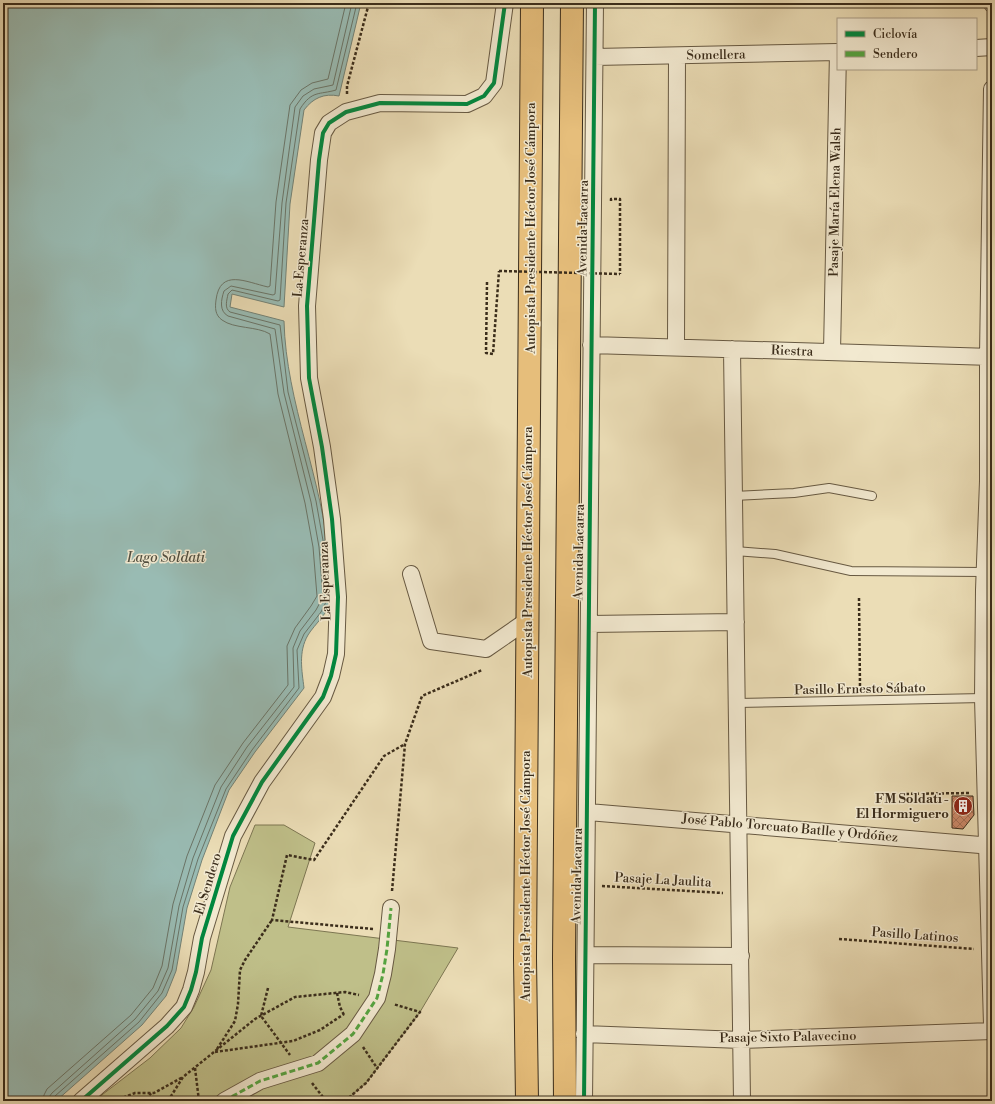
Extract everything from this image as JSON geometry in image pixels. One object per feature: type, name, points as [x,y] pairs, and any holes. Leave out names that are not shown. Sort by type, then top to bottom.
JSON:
[{"type":"highway","name":"Autopista Presidente Héctor José Cámpora","points":[[527,1101],[525,958],[532,3]]},
{"type":"highway","points":[[564,1101],[572,3]]},
{"type":"street","name":"La Esperanza","points":[[336,654],[338,597],[332,519],[322,447],[309,378],[307,306],[319,160],[323,134],[328,123],[346,112],[380,103],[467,104],[484,96],[494,83],[505,3]]},
{"type":"street","name":"Avenida Lacarra","points":[[584,1101],[595,3]]},
{"type":"street","points":[[977,48],[992,47]]},
{"type":"street","name":"Somellera","points":[[595,57],[837,52]]},
{"type":"street","points":[[676,347],[678,56]]},
{"type":"street","name":"Pasaje María Elena Walsh","points":[[832,352],[838,70]]},
{"type":"street","points":[[992,89],[990,481],[984,572],[983,698],[986,793],[990,845],[992,1025]]},
{"type":"street","name":"Riestra","points":[[591,345],[990,356]]},
{"type":"street","points":[[732,349],[742,1101]]},
{"type":"street","points":[[411,574],[430,641],[486,649],[528,620]]},
{"type":"street","points":[[589,624],[736,622]]},
{"type":"street","name":"El Sendero","points":[[81,1101],[167,1026],[184,1007],[191,990],[202,938],[233,836],[262,782],[323,697],[331,676],[336,654]]},
{"type":"street","name":"José Pablo Torcuato Batlle y Ordóñez","points":[[588,812],[990,845]]},
{"type":"street","points":[[224,1101],[260,1081],[318,1063],[353,1034],[376,998],[383,974],[390,930],[391,908]]},
{"type":"street","points":[[586,955],[740,956]]},
{"type":"street","name":"Pasaje Sixto Palavecino","points":[[584,1034],[741,1040],[992,1031]]},
{"type":"lane","points":[[734,496],[794,493],[829,488],[872,496]]},
{"type":"lane","points":[[735,551],[775,554],[851,571],[984,572]]},
{"type":"lane","name":"Pasillo Ernesto Sábato","points":[[737,703],[983,698]]},
{"type":"path","points":[[346,112],[348,86],[369,3]]},
{"type":"path","points":[[487,282],[486,353],[493,354],[499,271],[620,274],[620,200],[611,199]]},
{"type":"path","points":[[859,598],[860,701]]},
{"type":"path","points":[[391,908],[405,744],[422,696],[482,670]]},
{"type":"path","points":[[214,1052],[235,1021],[238,1004],[240,970],[272,920],[287,855],[314,860],[384,756],[405,744]]},
{"type":"path","points":[[901,794],[986,793]]},
{"type":"path","points":[[272,920],[390,930]]},
{"type":"path","points":[[261,1016],[268,988]]},
{"type":"path","points":[[114,1101],[135,1093],[154,1093],[184,1077],[255,1019],[295,997],[345,992],[376,998],[420,1012],[366,1083],[345,1101]]},
{"type":"path","points":[[214,1052],[293,1041],[320,1030],[351,1010]]},
{"type":"path","points":[[195,1068],[199,1101]]},
{"type":"path","points":[[168,1101],[184,1077]]},
{"type":"path","points":[[148,1093],[157,1101]]},
{"type":"green space","points":[[255,825],[284,825],[315,843],[288,927],[458,948],[420,1012],[366,1083],[345,1101],[94,1101],[150,1058],[181,1028],[194,1007],[211,970],[230,887]]},
{"type":"water","name":"Lago Soldati","points":[[3,3],[361,3],[339,96],[328,95],[319,97],[311,102],[304,110],[290,204],[284,307],[232,294],[230,307],[284,321],[286,352],[291,382],[320,501],[325,531],[332,584],[331,603],[305,641],[302,655],[302,675],[304,688],[255,752],[229,790],[202,860],[187,908],[176,971],[166,996],[142,1025],[56,1101],[3,1101]]},
{"type":"building","name":"FM Soldati - El Hormiguero","points":[[952,796],[973,796],[974,815],[963,829],[952,828]]},
{"type":"marked path","points":[[224,1101],[260,1081],[318,1063],[353,1034],[377,998],[387,949],[391,908]]},
{"type":"cycle path","points":[[81,1101],[167,1026],[184,1007],[191,990],[202,938],[233,836],[262,782],[323,697],[331,676],[336,654],[338,597],[332,519],[322,447],[309,378],[307,306],[319,160],[323,133],[329,123],[346,112],[380,103],[467,104],[484,96],[494,83],[505,3]]},
{"type":"cycle path","points":[[584,1101],[595,3]]},
{"type":"place","name":"FM Soldati - El Hormiguero","points":[[963,806]]}]
